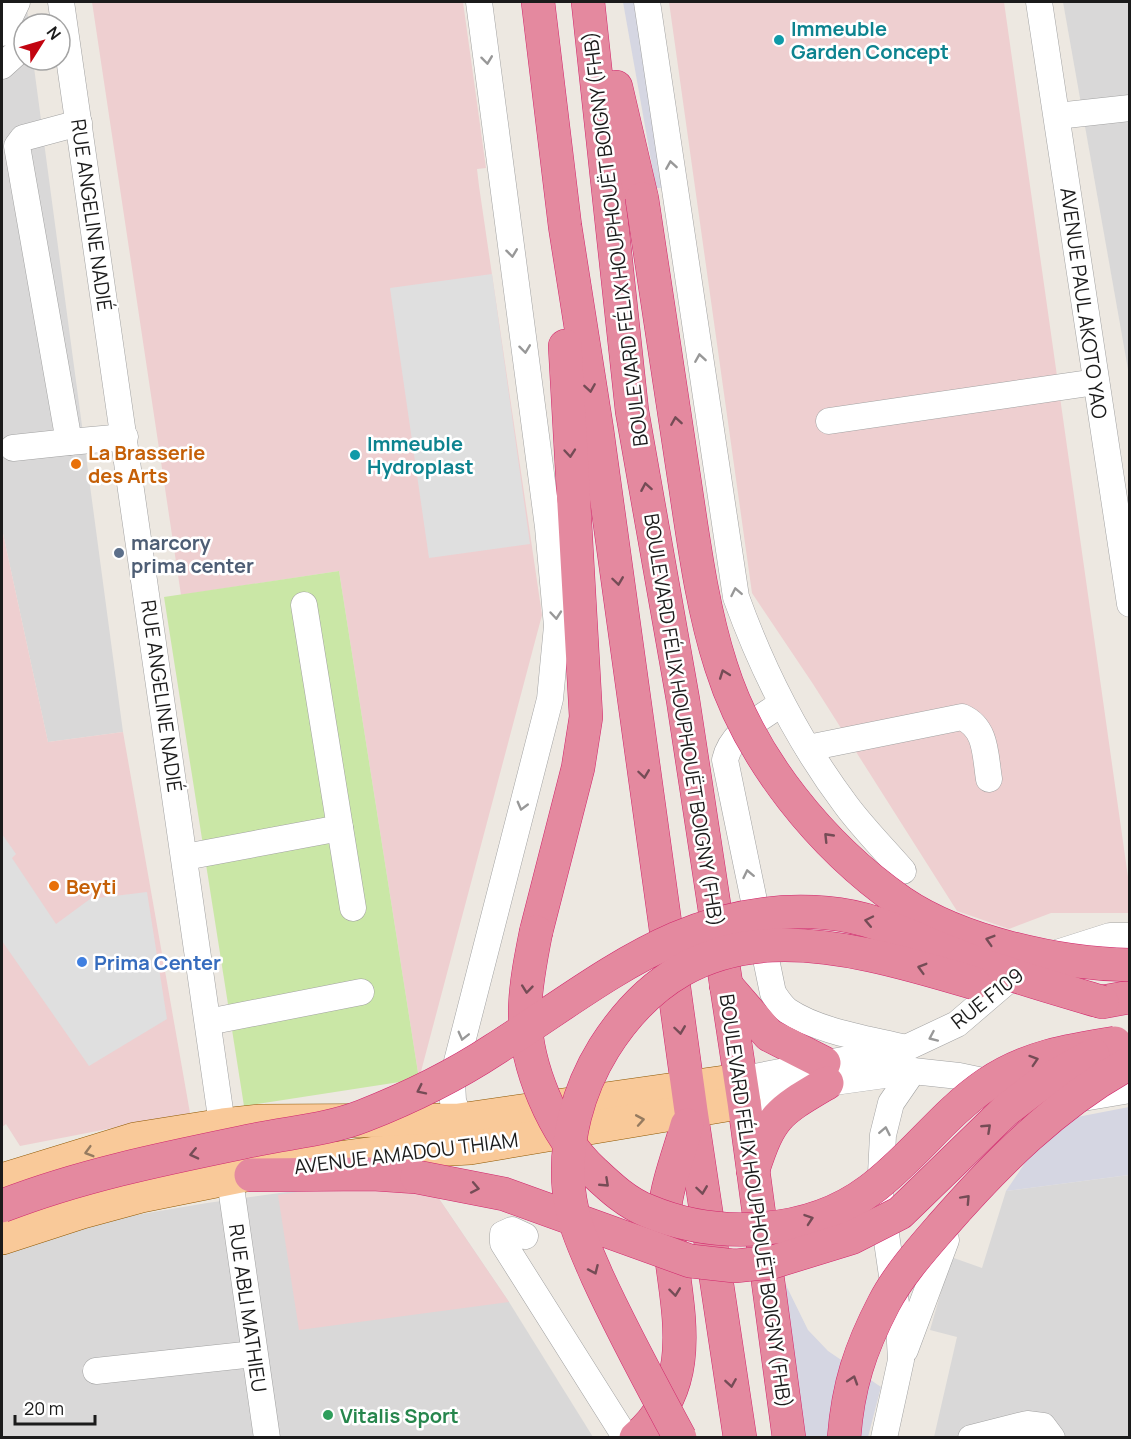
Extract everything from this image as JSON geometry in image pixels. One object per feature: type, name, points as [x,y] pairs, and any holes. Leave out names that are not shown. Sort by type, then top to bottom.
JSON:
[{"type":"highway","name":"BOULEVARD FÉLIX HOUPHOUËT BOIGNY (FHB)","points":[[538,2],[565,226],[597,430],[689,1100],[740,1437]]},
{"type":"highway","name":"BOULEVARD FÉLIX HOUPHOUËT BOIGNY (FHB)","points":[[588,2],[633,411],[683,700],[742,1091],[789,1437]]},
{"type":"highway","points":[[597,2],[642,199],[709,622],[721,667],[739,713],[774,773],[809,818],[859,869],[902,903],[949,928],[1017,949],[1076,960],[1130,965]]},
{"type":"highway","points":[[565,226],[569,439],[586,717],[578,768],[536,932],[525,1010],[531,1054],[544,1093],[561,1129],[580,1158],[614,1191],[648,1211],[716,1227],[753,1230],[797,1223],[836,1210],[870,1190],[954,1110],[987,1083],[1024,1063],[1060,1051],[1125,1049]]},
{"type":"highway","points":[[2,1206],[46,1190],[132,1166],[320,1128],[361,1117],[422,1091],[491,1052],[610,971],[687,933],[723,920],[775,912],[828,913],[890,926],[942,950],[1011,976],[1116,999]]},
{"type":"highway","points":[[680,1437],[614,1315],[577,1232],[569,1191],[568,1147],[581,1090],[619,1025],[647,994],[664,981],[712,957],[746,947],[791,943],[837,948],[895,960],[1019,997],[1041,1000],[1116,999]]},
{"type":"highway","points":[[726,985],[769,1035],[825,1073],[784,1108],[765,1134],[752,1174]]},
{"type":"highway","points":[[240,1176],[373,1173],[417,1177],[504,1194],[690,1262],[735,1266],[773,1262],[851,1238],[900,1213],[1005,1111],[1036,1088],[1125,1049]]},
{"type":"highway","points":[[844,1437],[847,1397],[863,1346],[885,1301],[923,1248],[967,1197],[1025,1138],[1057,1111],[1107,1076],[1125,1049]]},
{"type":"highway","points":[[636,1437],[652,1424],[667,1403],[677,1372],[681,1341],[665,1208],[689,1100]]},
{"type":"main road","name":"AVENUE AMADOU THIAM","points":[[2,1238],[141,1196],[240,1176],[465,1134],[742,1091]]},
{"type":"main road","name":"AVENUE AMADOU THIAM","points":[[2,1180],[135,1139],[260,1121],[465,1134]]},
{"type":"street","points":[[2,33],[17,2]]},
{"type":"street","points":[[465,1134],[453,1101],[452,1081],[550,699],[557,626],[548,527],[479,2]]},
{"type":"street","points":[[647,2],[736,597],[756,653],[781,704],[846,805],[903,871]]},
{"type":"street","name":"AVENUE PAUL AKOTO YAO","points":[[1039,2],[1096,382],[1123,524],[1130,604]]},
{"type":"street","name":"RUE ANGELINE NADIÉ","points":[[56,11],[79,123],[223,1125],[240,1176]]},
{"type":"street","points":[[1057,116],[1130,108]]},
{"type":"street","points":[[69,442],[17,146],[23,138],[79,123]]},
{"type":"street","points":[[829,421],[1096,382]]},
{"type":"street","points":[[14,448],[125,437]]},
{"type":"street","points":[[304,605],[353,908]]},
{"type":"street","points":[[781,704],[739,735],[728,746],[725,760],[773,993],[786,1010],[910,1060],[959,1076],[1075,1099],[1130,1090]]},
{"type":"street","points":[[808,748],[962,717],[974,723],[982,736],[989,779]]},
{"type":"street","points":[[185,857],[340,828]]},
{"type":"street","name":"RUE F109","points":[[910,1060],[957,1024],[1019,971],[1041,958],[1123,941]]},
{"type":"street","points":[[208,1022],[361,992]]},
{"type":"street","points":[[773,993],[760,1025],[742,1091],[825,1073],[910,1060]]},
{"type":"street","points":[[902,1360],[900,1324],[880,1193],[880,1177],[883,1136],[891,1102],[910,1060]]},
{"type":"street","points":[[135,1139],[141,1196]]},
{"type":"street","name":"RUE ABLI MATHIEU","points":[[240,1176],[254,1354],[267,1437]]},
{"type":"street","points":[[525,1236],[512,1230],[503,1234],[503,1243],[626,1437]]},
{"type":"street","points":[[884,1437],[902,1360],[946,1240]]},
{"type":"street","points":[[96,1371],[254,1354]]},
{"type":"street","points":[[971,1437],[1027,1424],[1043,1426],[1052,1437]]},
{"type":"shaded area","points":[[2,2],[26,2],[27,12],[12,12],[12,72],[35,72],[123,732],[48,742],[2,529]]},
{"type":"shaded area","points":[[92,2],[463,2],[486,168],[477,169],[479,186],[542,615],[419,1079],[339,571],[181,595]]},
{"type":"shaded area","points":[[623,2],[637,2],[663,188],[656,188]]},
{"type":"shaded area","points":[[669,2],[1004,2],[1129,884],[1129,913],[1051,913],[1009,929],[957,911],[813,684],[752,593]]},
{"type":"shaded area","points":[[1063,2],[1129,2],[1129,375]]},
{"type":"shaded area","points":[[492,274],[530,544],[429,558],[390,288]]},
{"type":"shaded area","name":"Prima Center","points":[[2,529],[48,742],[123,732],[190,1113],[20,1146],[6,1124],[2,1127]]},
{"type":"shaded area","points":[[2,834],[16,854],[12,858],[56,924],[90,899],[147,892],[167,1019],[89,1066],[2,941]]},
{"type":"shaded area","points":[[1129,1107],[1129,1175],[1006,1191],[1031,1154],[1067,1119]]},
{"type":"shaded area","points":[[1129,1175],[1129,1437],[934,1437],[957,1337],[930,1330],[951,1257],[982,1268],[1006,1191]]},
{"type":"shaded area","points":[[368,1181],[429,1184],[509,1302],[593,1437],[2,1437],[2,1246],[47,1230],[207,1203]]},
{"type":"shaded area","points":[[368,1181],[429,1184],[509,1302],[299,1330],[278,1195]]},
{"type":"shaded area","points":[[782,1277],[808,1330],[828,1351],[881,1387],[868,1437],[802,1437]]},
{"type":"green space","points":[[339,571],[419,1079],[244,1106],[164,597]]},
{"type":"place","name":"Immeuble Garden Concept","points":[[779,40]]},
{"type":"place","name":"Immeuble Hydroplast","points":[[355,455]]},
{"type":"place","name":"La Brasserie des Arts","points":[[76,464]]},
{"type":"place","name":"marcory prima center","points":[[119,553]]},
{"type":"place","name":"Beyti","points":[[54,886]]},
{"type":"place","name":"Prima Center","points":[[82,962]]},
{"type":"place","name":"Vitalis Sport","points":[[328,1415]]}]
